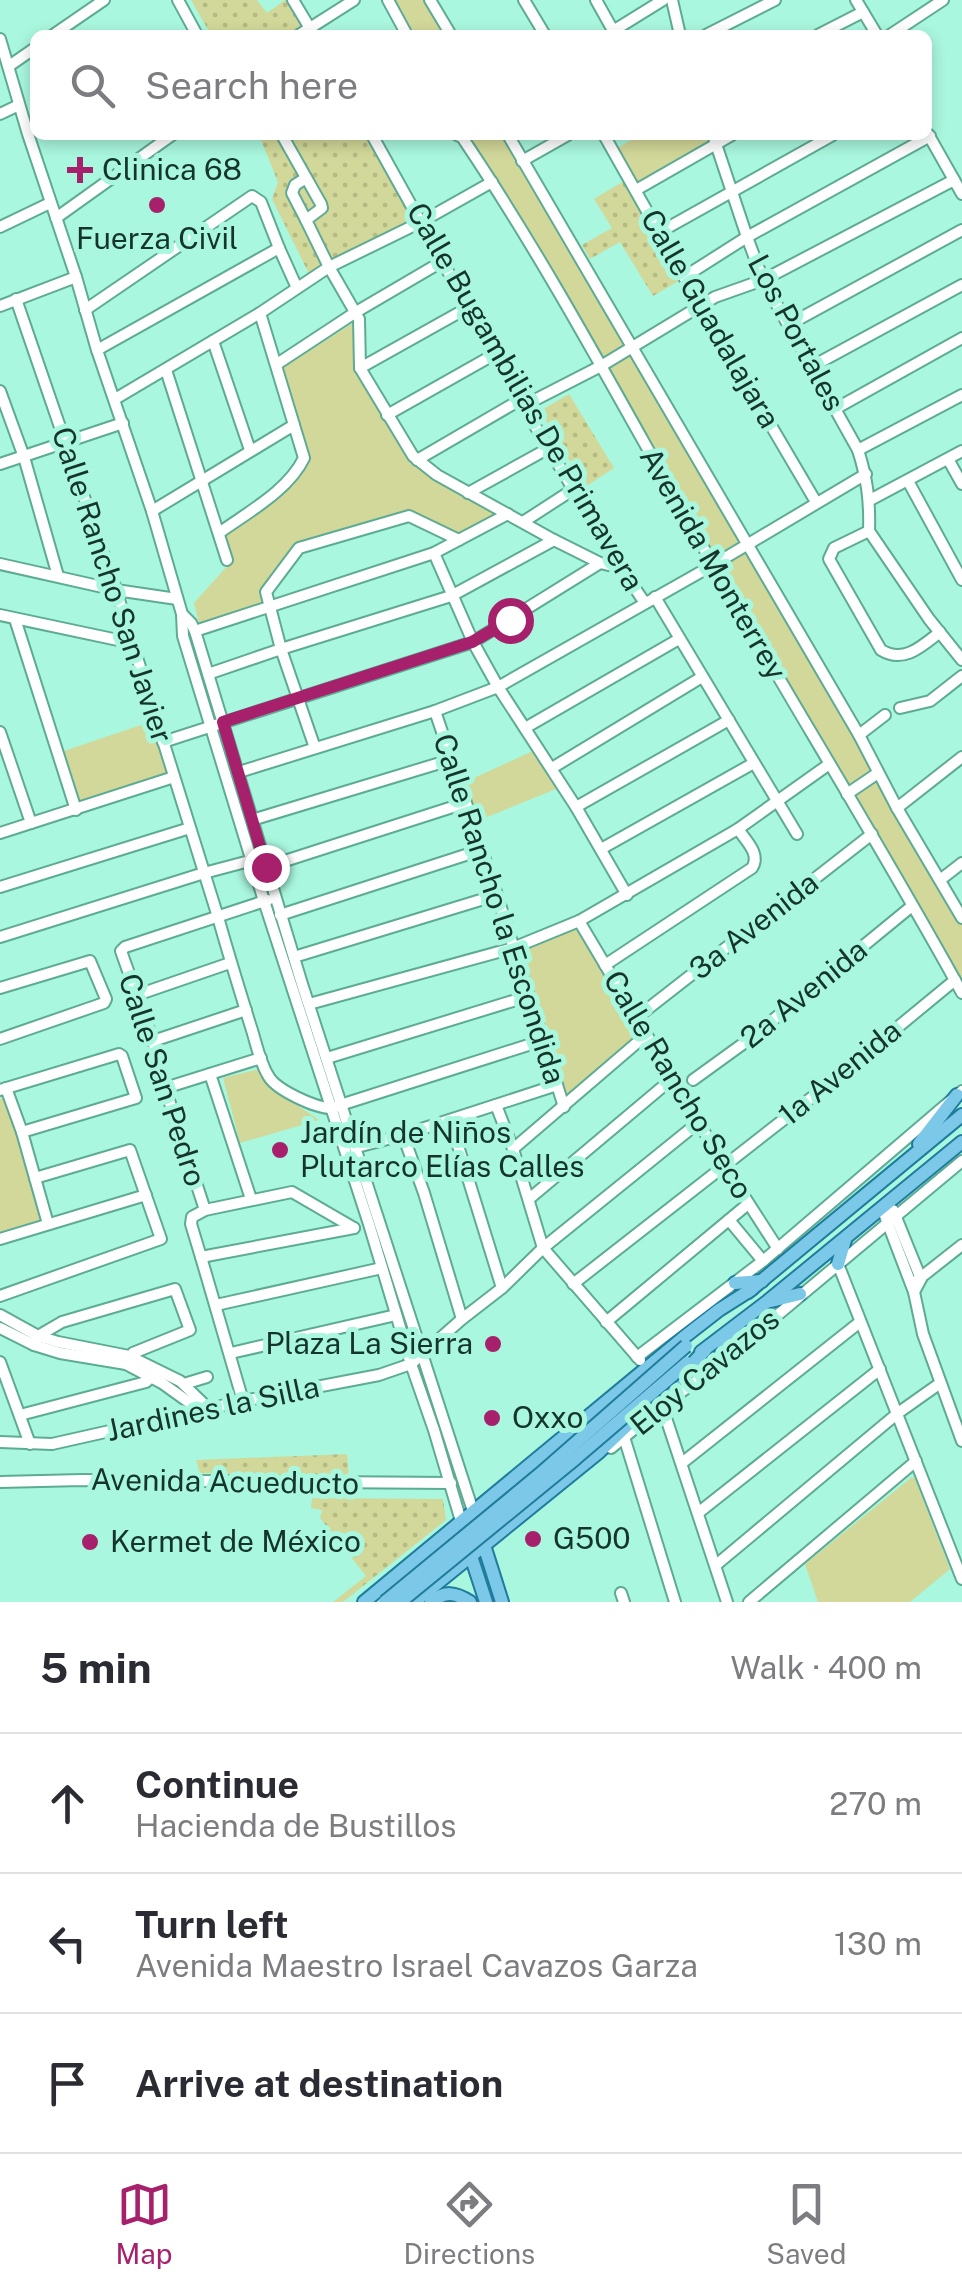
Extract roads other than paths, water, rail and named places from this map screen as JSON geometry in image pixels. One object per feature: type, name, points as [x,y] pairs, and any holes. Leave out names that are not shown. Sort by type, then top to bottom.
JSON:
[{"type":"main road","points":[[893,1174],[960,1093]]},
{"type":"main road","points":[[385,1602],[962,1116]]},
{"type":"main road","points":[[402,1602],[687,1363],[844,1240],[889,1212],[962,1142]]},
{"type":"main road","points":[[838,1264],[844,1240]]},
{"type":"main road","points":[[735,1283],[757,1285]]},
{"type":"main road","points":[[364,1602],[545,1453],[642,1363],[757,1285]]},
{"type":"main road","points":[[768,1302],[800,1294]]},
{"type":"main road","points":[[714,1368],[734,1328]]},
{"type":"main road","points":[[414,1602],[600,1452],[705,1350]]},
{"type":"main road","points":[[545,1453],[540,1466],[544,1477],[552,1482],[567,1478]]},
{"type":"main road","points":[[523,1471],[540,1480],[541,1500]]},
{"type":"main road","points":[[473,1511],[502,1602]]},
{"type":"main road","points":[[461,1522],[486,1602]]},
{"type":"main road","points":[[412,1563],[409,1570],[413,1583],[426,1589],[432,1587]]},
{"type":"main road","points":[[385,1584],[400,1590],[402,1602]]},
{"type":"main road","points":[[431,1602],[448,1592],[470,1602]]},
{"type":"street","points":[[61,30],[104,0]]},
{"type":"street","points":[[178,0],[195,30]]},
{"type":"street","points":[[293,0],[310,30]]},
{"type":"street","points":[[312,30],[354,0]]},
{"type":"street","points":[[388,0],[404,30]]},
{"type":"street","points":[[430,0],[448,30]]},
{"type":"street","points":[[524,0],[542,30]]},
{"type":"street","points":[[596,0],[613,30]]},
{"type":"street","points":[[619,30],[663,0]]},
{"type":"street","points":[[672,0],[679,30]]},
{"type":"street","points":[[716,30],[775,0]]},
{"type":"street","points":[[856,0],[874,30]]},
{"type":"street","points":[[918,0],[925,12]]},
{"type":"street","points":[[898,30],[943,0]]},
{"type":"street","points":[[828,30],[864,12]]},
{"type":"street","points":[[0,39],[30,140]]},
{"type":"street","points":[[8,66],[30,51]]},
{"type":"street","points":[[0,114],[19,105]]},
{"type":"street","points":[[30,140],[152,511],[182,614],[183,636],[238,772],[266,867],[270,899],[280,915],[294,957],[327,1058],[336,1106],[356,1147],[473,1511]]},
{"type":"street","points":[[56,218],[165,140]]},
{"type":"street","points":[[285,140],[322,208],[306,220]]},
{"type":"street","name":"Calle Bugambilias De Primavera","points":[[375,140],[548,448],[621,568],[680,639],[797,834]]},
{"type":"street","name":"Avenida Monterrey","points":[[462,140],[492,182],[600,366],[962,993]]},
{"type":"street","name":"Avenida Monterrey","points":[[511,140],[962,918]]},
{"type":"street","points":[[522,161],[559,140]]},
{"type":"street","name":"Calle Guadalajara","points":[[607,140],[816,502]]},
{"type":"street","points":[[636,190],[713,140]]},
{"type":"street","name":"Los Portales","points":[[715,140],[763,280],[858,450],[870,500],[869,531]]},
{"type":"street","points":[[660,232],[824,140]]},
{"type":"street","points":[[684,277],[746,237],[917,140]]},
{"type":"street","points":[[931,140],[962,194]]},
{"type":"street","points":[[306,178],[294,185],[292,193],[356,312],[360,324],[360,368],[417,460],[554,540],[600,563],[621,568]]},
{"type":"street","points":[[417,460],[600,366],[724,292],[763,280],[954,180]]},
{"type":"street","points":[[115,400],[329,267],[492,182]]},
{"type":"street","points":[[85,310],[247,197],[254,196],[261,202],[297,288]]},
{"type":"street","points":[[0,227],[50,203]]},
{"type":"street","points":[[788,326],[962,230]]},
{"type":"street","points":[[97,350],[278,248]]},
{"type":"street","points":[[277,364],[443,262]]},
{"type":"street","points":[[0,306],[76,277]]},
{"type":"street","points":[[811,367],[962,284]]},
{"type":"street","name":"Calle Rancho San Javier","points":[[16,299],[116,590],[261,1058]]},
{"type":"street","points":[[360,368],[469,307]]},
{"type":"street","points":[[219,533],[281,487],[300,467],[304,456],[260,313]]},
{"type":"street","points":[[835,409],[962,338]]},
{"type":"street","points":[[213,341],[250,450]]},
{"type":"street","points":[[388,415],[495,354]]},
{"type":"street","points":[[166,370],[227,560]]},
{"type":"street","points":[[0,390],[24,456],[58,576]]},
{"type":"street","points":[[858,450],[962,395]]},
{"type":"street","points":[[0,464],[123,423]]},
{"type":"street","points":[[152,511],[294,425]]},
{"type":"street","points":[[468,493],[548,448]]},
{"type":"street","points":[[870,500],[962,452]]},
{"type":"street","points":[[948,459],[962,484]]},
{"type":"street","points":[[238,772],[434,712],[498,687],[866,474]]},
{"type":"street","points":[[908,481],[962,580]]},
{"type":"street","points":[[524,522],[574,489]]},
{"type":"street","points":[[194,631],[434,553],[508,514]]},
{"type":"street","points":[[315,748],[266,592],[299,548],[409,516],[459,540]]},
{"type":"street","points":[[940,632],[900,657],[881,650],[829,558],[834,548],[869,531],[961,657]]},
{"type":"street","points":[[208,674],[452,596],[554,540]]},
{"type":"street","points":[[434,553],[472,642],[627,895]]},
{"type":"street","points":[[1,560],[116,590],[178,599]]},
{"type":"street","points":[[164,742],[472,642],[600,563]]},
{"type":"street","points":[[182,614],[191,623],[208,674],[253,860],[270,899],[336,1106],[410,1364],[461,1522]]},
{"type":"street","points":[[0,615],[132,643]]},
{"type":"street","points":[[15,619],[76,810]]},
{"type":"street","points":[[524,728],[680,639]]},
{"type":"street","points":[[552,768],[702,676]]},
{"type":"street","points":[[900,708],[930,700],[962,676]]},
{"type":"street","name":"Calle Rancho la Escondida","points":[[434,712],[564,1107]]},
{"type":"street","points":[[859,735],[886,715]]},
{"type":"street","points":[[576,807],[729,720]]},
{"type":"street","points":[[0,732],[31,823]]},
{"type":"street","points":[[897,808],[962,757]]},
{"type":"street","points":[[252,820],[450,760]]},
{"type":"street","points":[[601,849],[754,763]]},
{"type":"street","points":[[309,1004],[513,948],[579,921],[738,829],[828,764]]},
{"type":"street","points":[[847,794],[878,773]]},
{"type":"street","points":[[0,833],[174,777]]},
{"type":"street","points":[[266,867],[465,803]]},
{"type":"street","points":[[0,887],[190,828]]},
{"type":"street","points":[[605,965],[756,864],[754,853],[738,829]]},
{"type":"street","name":"3a Avenida","points":[[636,1018],[872,834]]},
{"type":"street","points":[[280,915],[481,850]]},
{"type":"street","points":[[0,937],[253,860]]},
{"type":"street","points":[[940,880],[962,864]]},
{"type":"street","points":[[294,957],[497,895]]},
{"type":"street","points":[[218,917],[270,899]]},
{"type":"street","name":"2a Avenida","points":[[694,1080],[912,906]]},
{"type":"street","name":"Calle San Pedro","points":[[218,917],[121,951],[153,1041],[200,1212],[192,1224],[243,1401]]},
{"type":"street","name":"Calle Rancho Seco","points":[[579,921],[724,1166],[778,1249]]},
{"type":"street","points":[[0,988],[90,960],[106,999],[0,1039]]},
{"type":"street","points":[[138,995],[230,963]]},
{"type":"street","name":"1a Avenida","points":[[573,1284],[955,980]]},
{"type":"street","points":[[327,1058],[528,996]]},
{"type":"street","points":[[153,1041],[246,1010]]},
{"type":"street","points":[[513,1149],[646,1035]]},
{"type":"street","points":[[165,1088],[261,1058],[276,1085],[316,1105],[336,1106],[544,1040]]},
{"type":"street","points":[[22,1132],[136,1098],[121,1054],[3,1089],[22,1132],[48,1224]]},
{"type":"street","points":[[210,1074],[251,1199]]},
{"type":"street","points":[[529,1199],[673,1078]]},
{"type":"street","points":[[356,1147],[557,1085]]},
{"type":"street","points":[[496,1105],[543,1248],[642,1363],[960,1093]]},
{"type":"street","points":[[450,1120],[502,1288]]},
{"type":"street","name":"Jardines la Silla","points":[[0,1442],[52,1444],[379,1375],[410,1364],[502,1288],[543,1248],[698,1122]]},
{"type":"street","points":[[403,1134],[462,1319]]},
{"type":"street","points":[[0,1296],[161,1240],[131,1150],[36,1178]]},
{"type":"street","name":"Eloy Cavazos","points":[[567,1478],[714,1368],[838,1264],[889,1212],[962,1161]]},
{"type":"street","points":[[200,1212],[292,1192],[354,1228]]},
{"type":"street","points":[[0,1239],[146,1195]]},
{"type":"street","points":[[606,1322],[748,1204]]},
{"type":"street","points":[[889,1212],[915,1285],[922,1334],[939,1384],[956,1410],[962,1441]]},
{"type":"street","name":"Calle Rancho Seco","points":[[730,1220],[763,1261]]},
{"type":"street","points":[[200,1258],[370,1224]]},
{"type":"street","points":[[915,1285],[962,1245]]},
{"type":"street","points":[[838,1264],[962,1579]]},
{"type":"street","points":[[216,1305],[382,1268]]},
{"type":"street","points":[[36,1340],[62,1322],[174,1288],[189,1331],[138,1350],[128,1360]]},
{"type":"street","points":[[0,1315],[36,1340]]},
{"type":"street","points":[[230,1353],[396,1316]]},
{"type":"street","points":[[682,1464],[860,1322]]},
{"type":"street","points":[[0,1328],[36,1340],[89,1346],[128,1360],[184,1384],[205,1410]]},
{"type":"street","points":[[128,1360],[205,1410]]},
{"type":"street","points":[[0,1362],[30,1444]]},
{"type":"street","points":[[698,1513],[880,1369]]},
{"type":"street","points":[[20,1415],[146,1382],[152,1376]]},
{"type":"street","points":[[184,1384],[207,1377]]},
{"type":"street","points":[[716,1565],[898,1413],[939,1384]]},
{"type":"street","points":[[662,1406],[727,1602]]},
{"type":"street","points":[[624,1437],[675,1602]]},
{"type":"street","points":[[749,1602],[916,1462]]},
{"type":"street","name":"Avenida Acueducto","points":[[0,1482],[450,1483]]},
{"type":"place","name":"Clinica 68","points":[[80,170]]},
{"type":"place","name":"Fuerza Civil","points":[[157,205]]},
{"type":"place","name":"Jardín de Niños Plutarco Elías Calles","points":[[280,1150]]},
{"type":"place","name":"Plaza La Sierra","points":[[493,1344]]},
{"type":"place","name":"Oxxo","points":[[492,1418]]},
{"type":"place","name":"G500","points":[[533,1539]]},
{"type":"place","name":"Kermet de México","points":[[90,1542]]}]
